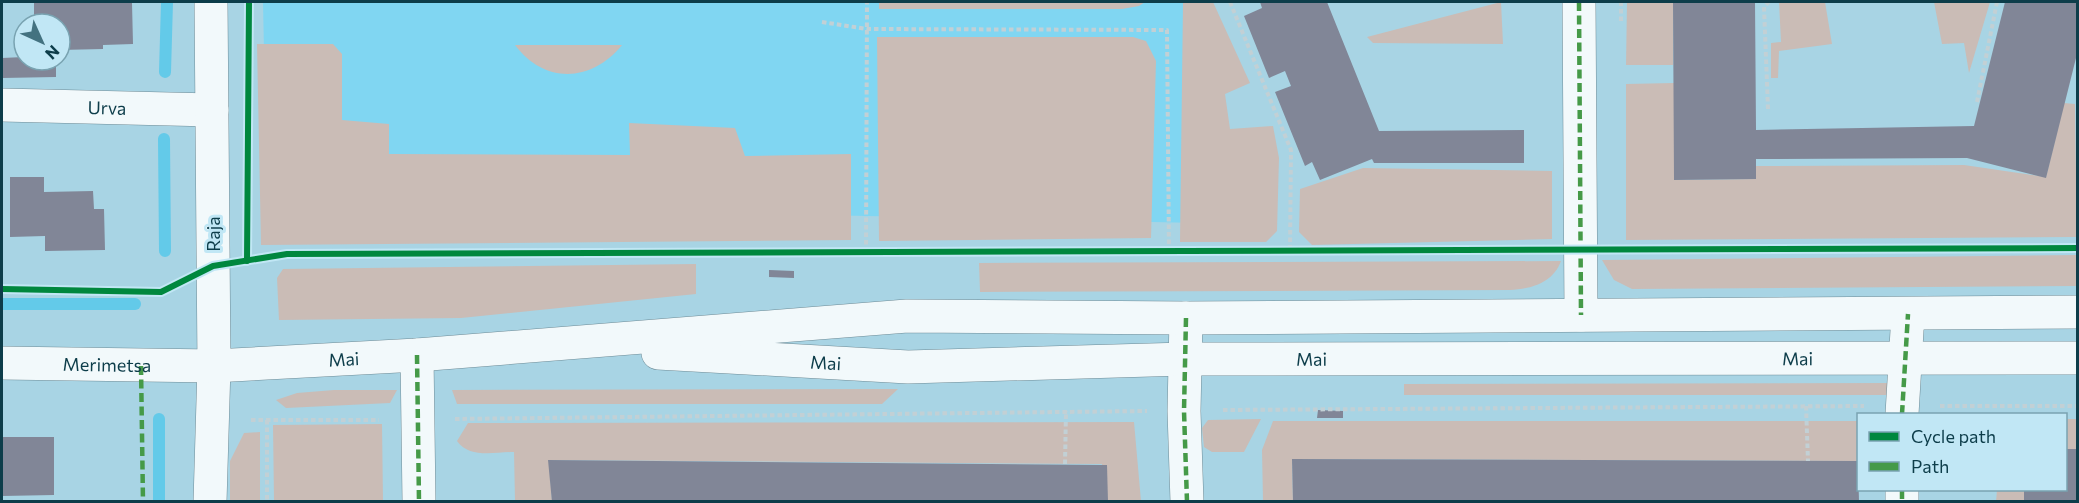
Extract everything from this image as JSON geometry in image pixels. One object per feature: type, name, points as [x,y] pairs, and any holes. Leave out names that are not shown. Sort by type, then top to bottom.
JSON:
[{"type":"street","name":"Raja","points":[[210,501],[214,366],[211,2]]},
{"type":"street","points":[[1579,2],[1581,315]]},
{"type":"street","name":"Urva","points":[[2,105],[212,110]]},
{"type":"street","name":"Mai","points":[[214,366],[417,356],[907,316],[1186,318],[2078,312]]},
{"type":"street","points":[[1902,413],[1908,314]]},
{"type":"street","points":[[1186,318],[1187,501]]},
{"type":"street","name":"Mai","points":[[546,346],[908,368],[1185,359],[2078,358]]},
{"type":"street","points":[[417,356],[419,501]]},
{"type":"street","name":"Merimetsa","points":[[2,363],[214,366]]},
{"type":"path","points":[[866,252],[867,2]]},
{"type":"path","points":[[1230,2],[1291,150],[1290,250]]},
{"type":"path","points":[[1768,109],[1764,7],[1769,2]]},
{"type":"path","points":[[1977,102],[1997,2]]},
{"type":"path","points":[[822,22],[867,29],[1167,30],[1169,251]]},
{"type":"path","points":[[1279,251],[1301,250]]},
{"type":"path","points":[[1157,251],[1180,251]]},
{"type":"path","points":[[854,252],[876,252]]},
{"type":"path","points":[[1806,406],[1808,461]]},
{"type":"path","points":[[1065,464],[1066,411]]},
{"type":"path","points":[[267,420],[267,501]]},
{"type":"shaded area","points":[[263,2],[1206,2],[1198,223],[267,203]]},
{"type":"shaded area","points":[[879,2],[1145,2],[1139,6],[1122,9],[879,9]]},
{"type":"shaded area","points":[[1183,2],[1213,2],[1250,83],[1225,94],[1230,129],[1273,126],[1279,158],[1277,231],[1266,242],[1180,242]]},
{"type":"shaded area","points":[[1501,2],[1503,44],[1373,43],[1367,37]]},
{"type":"shaded area","points":[[1627,2],[1673,2],[1673,65],[1626,65]]},
{"type":"shaded area","points":[[1779,2],[1825,2],[1832,44],[1779,51],[1778,78],[1771,78],[1771,43],[1781,42]]},
{"type":"shaded area","points":[[1934,2],[1990,2],[1969,73],[1964,43],[1942,44]]},
{"type":"shaded area","points":[[877,37],[1133,37],[1146,41],[1156,61],[1151,238],[879,241]]},
{"type":"shaded area","points":[[257,44],[333,44],[342,54],[342,120],[389,124],[389,154],[630,155],[629,123],[735,128],[745,156],[851,154],[851,240],[261,245]]},
{"type":"shaded area","points":[[515,45],[622,45],[597,66],[583,72],[569,74],[540,67],[527,58]]},
{"type":"shaded area","points":[[1674,83],[1675,180],[1756,179],[1756,166],[1964,165],[2046,177],[2064,103],[2075,104],[2077,237],[1626,240],[1626,84]]},
{"type":"shaded area","points":[[1363,168],[1552,171],[1552,239],[1312,245],[1299,232],[1300,189]]},
{"type":"shaded area","points":[[2077,255],[2077,286],[1632,289],[1614,280],[1602,260]]},
{"type":"shaded area","points":[[1561,261],[1553,275],[1547,280],[1526,288],[1510,290],[980,292],[979,263]]},
{"type":"shaded area","points":[[696,264],[696,294],[461,318],[279,320],[277,278],[283,269]]},
{"type":"shaded area","points":[[1891,383],[1891,395],[1404,395],[1404,384]]},
{"type":"shaded area","points":[[898,389],[882,404],[457,404],[452,390]]},
{"type":"shaded area","points":[[334,390],[397,390],[390,403],[286,408],[276,400],[297,393]]},
{"type":"shaded area","points":[[1261,419],[1244,452],[1212,452],[1204,447],[1202,428],[1208,420]]},
{"type":"shaded area","points":[[2067,419],[2077,419],[2077,449],[2067,449]]},
{"type":"shaded area","points":[[1273,421],[1857,421],[1857,461],[1292,459],[1293,502],[1263,501],[1262,450]]},
{"type":"shaded area","points":[[1134,422],[1141,501],[1105,501],[1102,464],[549,460],[552,501],[515,501],[514,452],[475,452],[462,447],[457,441],[468,423]]},
{"type":"shaded area","points":[[382,424],[383,501],[274,501],[273,425]]},
{"type":"shaded area","points":[[260,432],[260,501],[230,501],[230,461],[244,433]]},
{"type":"shaded area","points":[[1997,491],[2024,491],[2024,501],[1996,502]]},
{"type":"building","points":[[34,2],[132,3],[133,44],[103,45],[103,49],[72,50],[72,12],[34,12]]},
{"type":"building","points":[[1260,2],[1327,2],[1379,131],[1524,130],[1524,163],[1374,163],[1372,159],[1320,180],[1312,162],[1305,166],[1275,92],[1291,86],[1285,71],[1269,78],[1244,16],[1262,8]]},
{"type":"building","points":[[1673,2],[1755,2],[1756,130],[1974,126],[2005,2],[2078,2],[2078,50],[2046,178],[1967,158],[1756,159],[1756,179],[1674,180]]},
{"type":"building","points":[[2,58],[12,58],[12,72],[56,72],[56,77],[2,78]]},
{"type":"building","points":[[10,177],[44,177],[44,192],[93,191],[94,209],[104,209],[105,250],[45,251],[45,236],[10,237]]},
{"type":"building","points":[[769,270],[794,271],[794,278],[769,277]]},
{"type":"building","points":[[1318,410],[1343,411],[1343,418],[1317,418]]},
{"type":"building","points":[[2,437],[54,437],[54,495],[2,496]]},
{"type":"building","points":[[2067,449],[2078,449],[2078,502],[2024,502],[2024,491],[2067,491]]},
{"type":"building","points":[[1292,459],[1857,461],[1859,502],[1293,502]]},
{"type":"building","points":[[548,460],[1107,465],[1108,502],[552,502]]},
{"type":"waterway","points":[[165,72],[167,2]]},
{"type":"waterway","points":[[164,139],[165,251]]},
{"type":"waterway","points":[[2,304],[135,304]]},
{"type":"waterway","points":[[159,419],[159,502]]},
{"type":"marked path","points":[[1579,2],[1581,315]]},
{"type":"marked path","points":[[1902,413],[1908,314]]},
{"type":"marked path","points":[[1186,318],[1184,411],[1187,502]]},
{"type":"marked path","points":[[417,355],[419,502]]},
{"type":"marked path","points":[[141,366],[143,502]]},
{"type":"marked path","points":[[1902,491],[1902,502]]},
{"type":"cycle path","points":[[247,261],[249,2]]},
{"type":"cycle path","points":[[2,289],[161,292],[213,266],[287,254],[2078,248]]}]
